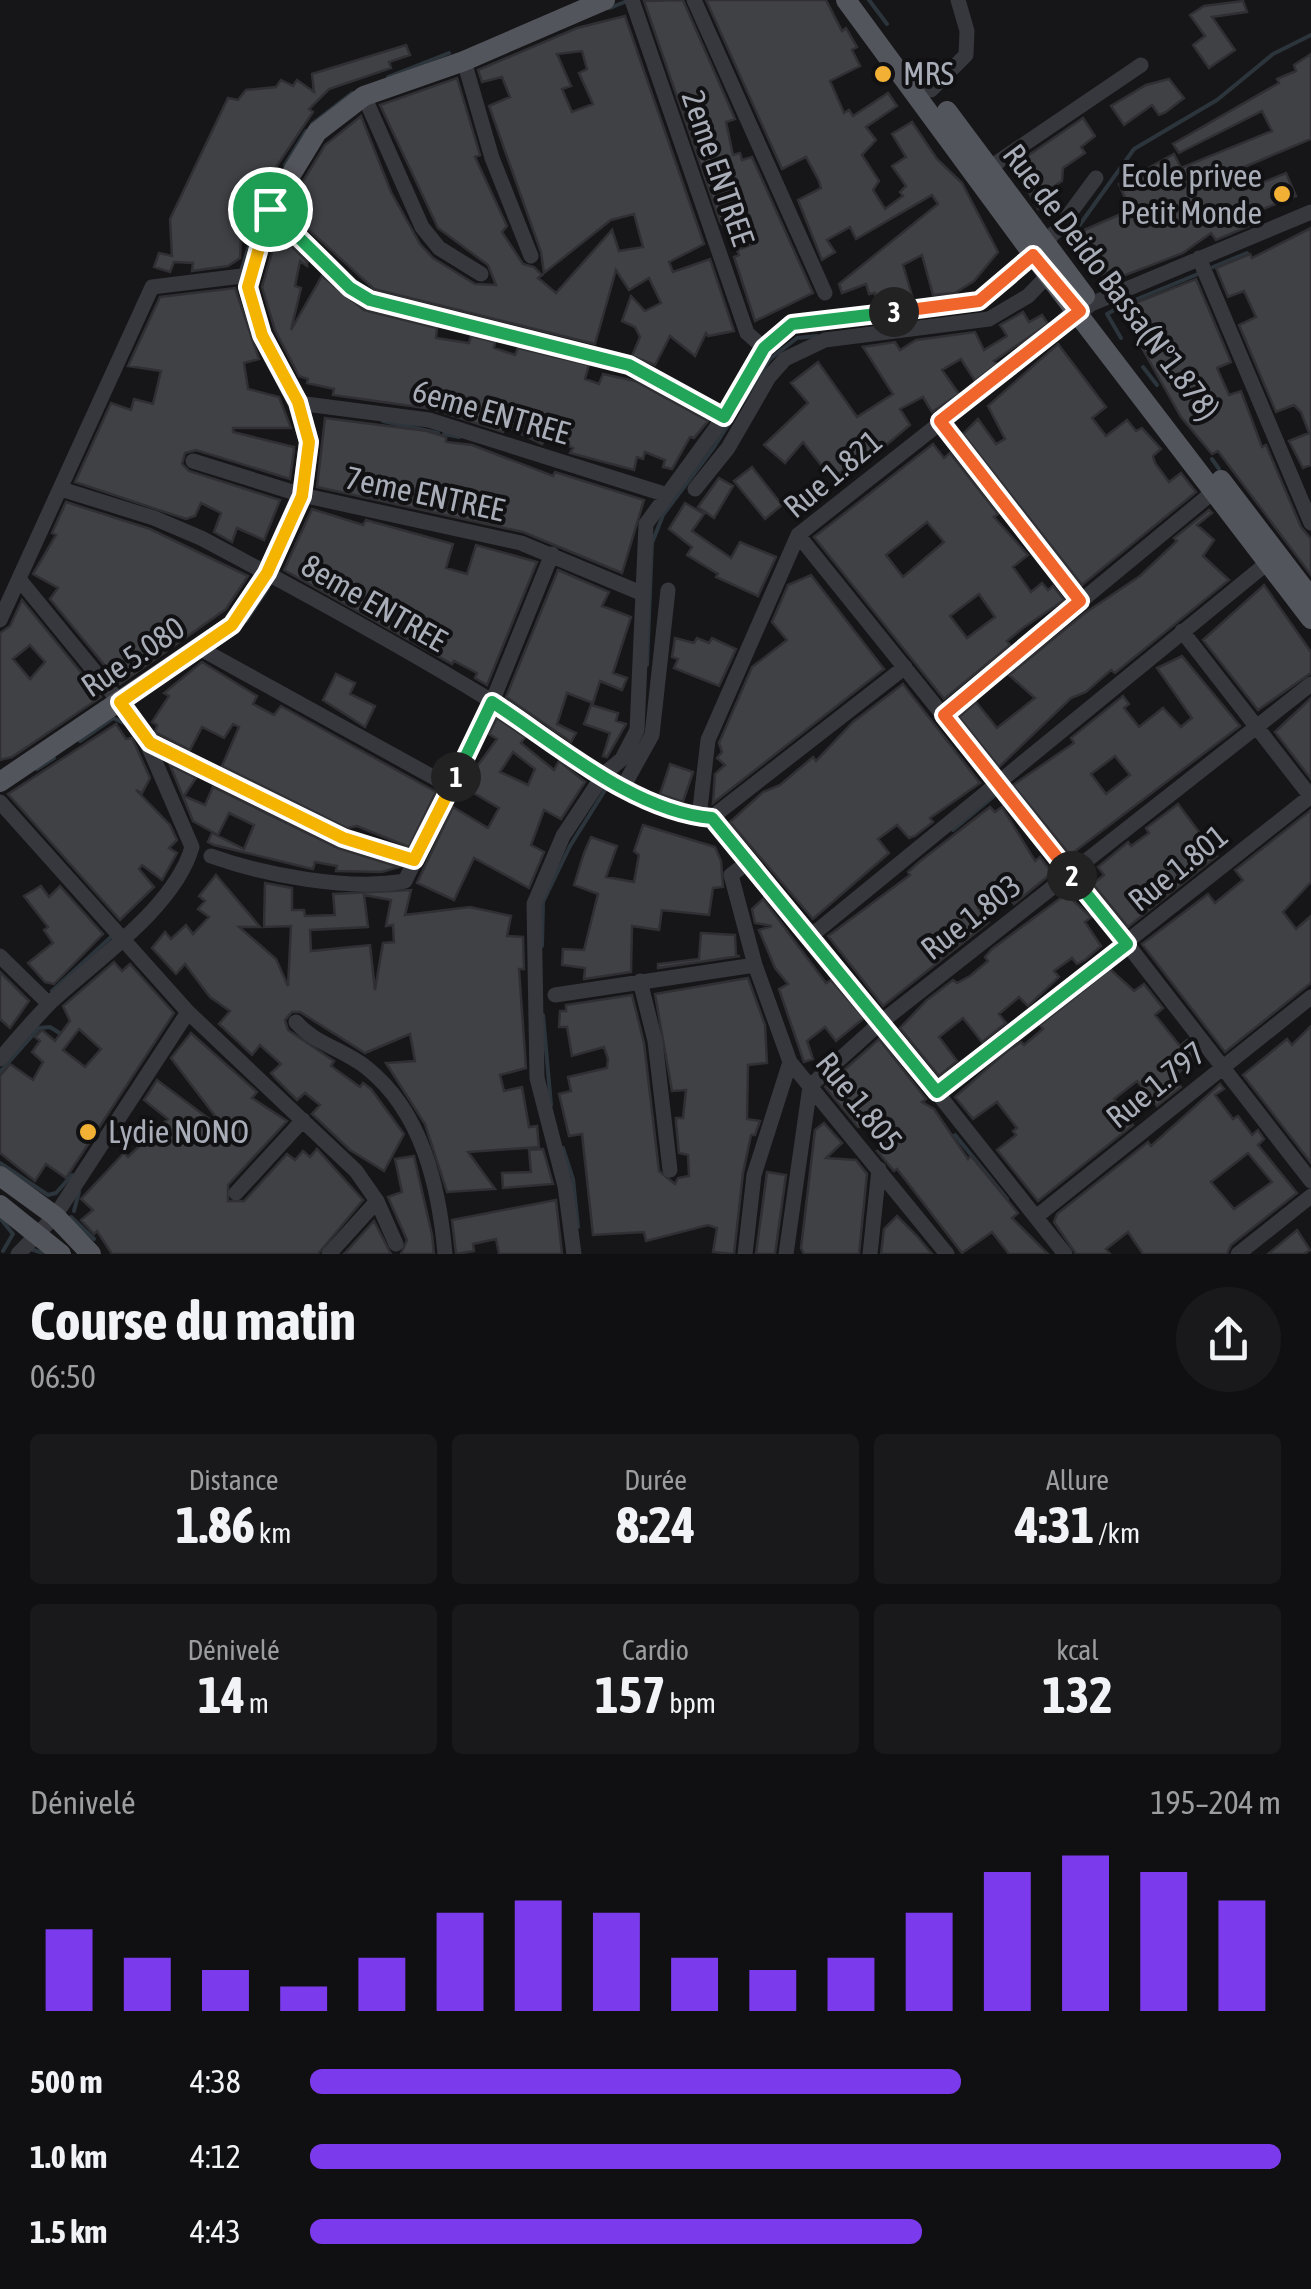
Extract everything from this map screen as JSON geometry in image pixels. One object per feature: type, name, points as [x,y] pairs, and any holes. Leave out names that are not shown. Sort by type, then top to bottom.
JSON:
[{"type":"main road","name":"Rue 5.080","points":[[0,782],[232,625],[267,573],[302,496],[309,442],[298,402],[262,335],[251,302],[250,275],[270,209],[317,132],[364,96],[464,61],[605,0]]},
{"type":"main road","name":"Rue de Deido Bassa(N°1.878)","points":[[846,0],[989,168],[1038,249]]},
{"type":"main road","name":"Rue de Deido Bassa(N°1.878)","points":[[864,0],[1053,270],[1311,598]]},
{"type":"main road","name":"Rue de Deido Bassa(N°1.878)","points":[[1085,307],[1213,492],[1311,618]]},
{"type":"main road","points":[[0,1176],[56,1216],[91,1254]]},
{"type":"main road","points":[[0,1205],[61,1254]]},
{"type":"street","name":"2eme ENTREE","points":[[632,0],[747,333],[764,348]]},
{"type":"street","points":[[694,0],[825,293]]},
{"type":"street","points":[[923,86],[966,55],[967,31],[958,0]]},
{"type":"street","points":[[464,61],[492,158],[531,256]]},
{"type":"street","points":[[989,168],[1141,64]]},
{"type":"street","points":[[364,96],[422,228],[440,248],[481,274]]},
{"type":"street","points":[[612,781],[636,730],[646,524],[664,494],[724,417],[764,348],[792,324],[979,301],[1038,249],[1096,178]]},
{"type":"street","points":[[270,209],[350,288],[370,300],[618,362],[724,417]]},
{"type":"street","name":"Rue 1.821","points":[[705,818],[708,740],[798,535],[1085,307],[1311,212]]},
{"type":"street","points":[[1199,258],[1309,513]]},
{"type":"street","points":[[696,489],[784,359],[825,340],[989,319],[1028,296],[1053,270]]},
{"type":"street","points":[[0,620],[152,287],[250,275]]},
{"type":"street","name":"6eme ENTREE","points":[[298,402],[429,420],[664,494]]},
{"type":"street","points":[[940,421],[1080,601]]},
{"type":"street","name":"7eme ENTREE","points":[[192,462],[302,496],[489,534],[552,554],[641,593]]},
{"type":"street","name":"8eme ENTREE","points":[[60,489],[154,518],[267,573],[492,702],[612,781],[668,811],[705,818]]},
{"type":"street","points":[[944,715],[1213,492]]},
{"type":"street","points":[[798,535],[1127,944],[1311,1182]]},
{"type":"street","points":[[211,856],[237,866],[310,878],[402,882],[492,702],[552,554]]},
{"type":"street","points":[[812,934],[1266,564]]},
{"type":"street","points":[[0,1058],[50,1004],[122,940],[177,880],[192,848],[150,743],[20,579]]},
{"type":"street","points":[[574,1254],[565,1186],[536,1078],[534,904],[563,836],[652,735],[668,590]]},
{"type":"street","points":[[1182,631],[1311,797]]},
{"type":"street","points":[[201,649],[451,787]]},
{"type":"street","points":[[905,667],[705,818],[812,934],[1065,1254]]},
{"type":"street","name":"Rue 1.803","points":[[810,1086],[880,1023],[1311,684]]},
{"type":"street","points":[[150,743],[343,838],[414,860]]},
{"type":"street","name":"Rue 1.801","points":[[937,1092],[1311,797]]},
{"type":"street","points":[[0,802],[188,1012],[356,1171],[377,1201],[396,1244]]},
{"type":"street","name":"Rue 1.805","points":[[748,862],[731,875],[755,965],[790,1062],[947,1254]]},
{"type":"street","points":[[0,956],[50,1004]]},
{"type":"street","points":[[556,995],[755,965]]},
{"type":"street","points":[[640,981],[656,1041],[670,1170]]},
{"type":"street","name":"Rue 1.797","points":[[1036,1217],[1311,998]]},
{"type":"street","points":[[18,1254],[56,1216],[188,1012]]},
{"type":"street","points":[[296,1022],[317,1042],[370,1070],[413,1120],[428,1160],[445,1254]]},
{"type":"street","points":[[745,1254],[754,1175],[790,1062]]},
{"type":"street","points":[[786,1254],[810,1086]]},
{"type":"street","points":[[236,1193],[303,1120]]},
{"type":"street","points":[[870,1254],[878,1169]]},
{"type":"street","points":[[1238,1254],[1311,1196]]},
{"type":"street","points":[[329,1254],[377,1201]]},
{"type":"building","points":[[683,0],[735,119],[726,122],[733,155],[740,153],[742,160],[752,157],[813,293],[755,321],[734,257],[739,255],[737,250],[751,245],[744,224],[728,232],[720,222],[644,1]]},
{"type":"building","points":[[706,0],[826,0],[842,31],[846,28],[857,47],[852,50],[860,66],[830,81],[844,113],[849,110],[853,116],[888,93],[897,106],[866,127],[876,140],[862,155],[879,181],[873,190],[885,209],[903,196],[900,192],[906,186],[892,166],[906,157],[892,134],[912,122],[937,159],[962,183],[998,252],[974,281],[955,293],[933,295],[922,255],[903,265],[912,296],[876,298],[875,293],[869,294],[866,284],[842,293],[839,284],[938,204],[932,195],[856,239],[850,227],[827,240],[835,252],[822,260],[798,200],[821,188],[819,181],[806,157],[782,169]]},
{"type":"building","points":[[1243,1],[1247,12],[1212,17],[1235,50],[1209,68],[1193,45],[1205,36],[1190,15],[1204,6]]},
{"type":"building","points":[[625,16],[704,244],[669,262],[673,272],[710,259],[734,331],[708,336],[706,333],[695,356],[670,336],[655,365],[632,356],[640,337],[635,327],[622,321],[631,296],[645,311],[661,303],[649,278],[629,290],[616,270],[595,344],[374,289],[286,209],[325,145],[361,116],[391,192],[420,244],[433,258],[475,284],[496,285],[488,265],[438,228],[380,105],[457,78],[480,155],[475,157],[507,226],[502,232],[523,264],[542,275],[538,278],[556,293],[612,230],[619,251],[643,247],[634,214],[611,220],[544,273],[541,252],[489,106],[510,97],[502,77],[482,82],[478,70],[577,28]],"holes":[[[582,51],[587,69],[579,73],[593,104],[572,112],[562,89],[571,86],[557,54]]]},
{"type":"building","points":[[406,45],[410,55],[389,62],[391,68],[329,89],[309,109],[313,112],[272,173],[253,218],[242,215],[240,258],[228,266],[192,271],[193,263],[174,262],[170,272],[154,267],[159,253],[172,256],[170,219],[228,98],[238,100],[246,90],[276,87],[281,80],[293,86],[297,80],[314,92],[312,74]]},
{"type":"building","points":[[1311,54],[1311,139],[1237,170],[1247,189],[1286,173],[1296,196],[1258,211],[1261,221],[1216,240],[1211,233],[1183,253],[1105,283],[1082,231],[1130,210],[1119,184],[1174,154],[1181,168],[1272,131],[1262,111],[1179,153],[1173,144],[1279,83],[1277,79],[1296,71],[1294,65]]},
{"type":"building","points":[[1169,79],[1184,98],[1159,115],[1152,105],[1124,125],[1111,106],[1146,85]]},
{"type":"building","points":[[1083,118],[1095,136],[1081,147],[1085,153],[1063,168],[1062,181],[1053,187],[1055,198],[1038,209],[1014,165]]},
{"type":"building","points":[[1311,228],[1311,465],[1303,468],[1289,441],[1309,433],[1301,412],[1294,405],[1276,412],[1239,325],[1256,317],[1244,291],[1228,297],[1216,268],[1250,254],[1252,258]]},
{"type":"building","points":[[278,232],[307,262],[307,266],[300,261],[295,286],[301,288],[291,330],[322,276],[364,310],[437,328],[436,338],[469,343],[471,336],[495,342],[494,348],[515,355],[518,348],[589,365],[585,379],[599,384],[603,374],[635,381],[708,421],[694,438],[690,437],[672,469],[663,467],[665,460],[645,452],[643,459],[637,457],[634,470],[570,453],[573,448],[547,435],[542,444],[505,426],[503,432],[432,409],[333,395],[334,389],[307,383],[308,379],[299,376],[275,330],[262,287]]},
{"type":"building","points":[[1196,279],[1231,362],[1217,368],[1229,395],[1241,391],[1262,447],[1266,445],[1301,527],[1311,539],[1311,575],[1218,451],[1212,454],[1181,417],[1120,309]]},
{"type":"building","points":[[235,288],[259,359],[244,363],[248,389],[279,397],[291,428],[233,428],[233,432],[294,447],[294,451],[290,479],[196,450],[185,453],[182,464],[189,471],[280,500],[264,540],[237,528],[232,542],[214,532],[221,513],[201,503],[195,516],[186,519],[75,482],[111,403],[131,410],[134,399],[153,404],[161,371],[128,366],[160,297]]},
{"type":"building","points":[[1023,312],[1029,322],[1042,315],[1048,324],[994,361],[997,364],[975,381],[961,359],[942,370],[959,394],[932,412],[923,397],[900,409],[910,425],[859,468],[854,462],[832,479],[803,442],[785,463],[764,445],[808,403],[791,383],[818,362],[857,417],[893,394],[863,347],[895,342],[900,350],[916,340],[975,332],[984,350],[1007,336],[1000,325]]},
{"type":"building","points":[[1058,344],[1106,407],[1092,418],[1106,436],[1127,420],[1136,431],[1142,428],[1161,449],[1153,456],[1169,482],[1181,473],[1196,492],[1082,585],[963,434],[978,419],[996,444],[1005,439],[988,406]]},
{"type":"building","points":[[325,418],[427,431],[446,437],[446,442],[472,445],[553,476],[555,472],[644,500],[622,573],[523,532],[317,487]]},
{"type":"building","points":[[933,444],[944,458],[950,453],[998,514],[994,517],[1028,555],[1013,567],[1031,592],[1042,583],[1048,590],[1053,586],[1064,600],[1007,641],[1010,645],[944,699],[814,537]],"holes":[[[927,522],[944,542],[903,577],[886,555]],[[979,594],[995,617],[967,638],[950,616]]]},
{"type":"building","points":[[752,467],[782,505],[765,519],[734,481]]},
{"type":"building","points":[[719,478],[733,486],[714,518],[698,507]]},
{"type":"building","points":[[66,502],[150,529],[248,576],[226,609],[120,684],[50,599],[58,588],[33,574],[56,535],[52,533]]},
{"type":"building","points":[[685,503],[704,514],[692,531],[731,558],[740,542],[776,557],[758,596],[716,577],[718,574],[687,555],[692,547],[669,529]]},
{"type":"building","points":[[312,509],[363,525],[366,520],[453,544],[446,568],[467,574],[476,545],[537,562],[487,685],[475,678],[477,673],[454,661],[452,664],[284,570]]},
{"type":"building","points":[[1209,510],[1212,513],[1197,525],[1214,540],[1203,556],[1229,580],[1115,673],[1111,670],[1086,692],[1071,698],[999,767],[959,717],[976,702],[997,728],[1035,698],[1009,675],[1085,613],[1140,576],[1177,541],[1174,538]]},
{"type":"building","points":[[558,570],[609,592],[602,606],[631,617],[613,673],[627,678],[622,690],[600,681],[593,703],[567,693],[557,724],[576,733],[571,742],[506,697]]},
{"type":"building","points":[[811,575],[884,669],[713,803],[715,774],[725,765],[717,758],[722,752],[719,743],[752,667],[787,640],[772,622],[788,585]]},
{"type":"building","points":[[1264,585],[1311,652],[1311,673],[1258,710],[1203,640]]},
{"type":"building","points":[[22,600],[101,697],[12,757],[0,760],[0,633],[10,626]],"holes":[[[30,645],[45,662],[30,679],[13,659]]]},
{"type":"building","points":[[675,638],[694,643],[697,638],[709,643],[712,638],[736,649],[719,686],[674,668],[678,659],[672,657]]},
{"type":"building","points":[[1182,656],[1240,726],[1070,855],[1013,785],[1074,743],[1071,738],[1123,696],[1129,704],[1124,708],[1139,727],[1163,708],[1181,727],[1192,718],[1157,668]],"holes":[[[1115,756],[1130,775],[1106,794],[1091,774]]]},
{"type":"building","points":[[202,662],[257,696],[253,704],[274,715],[281,706],[436,792],[409,847],[357,826],[347,828],[222,766],[239,727],[233,724],[224,738],[202,727],[190,750],[155,732],[157,725],[152,722],[169,696],[164,693]]},
{"type":"building","points":[[336,674],[355,683],[350,694],[375,706],[365,727],[323,700]]},
{"type":"building","points":[[903,684],[980,783],[930,818],[933,822],[915,836],[909,838],[897,825],[878,839],[889,853],[813,919],[730,822],[763,792],[780,785],[813,757],[816,761],[853,722]]},
{"type":"building","points":[[1311,698],[1311,779],[1275,732]]},
{"type":"building","points":[[591,705],[618,713],[616,721],[626,724],[607,757],[603,756],[610,733],[584,724]]},
{"type":"building","points":[[497,718],[525,737],[521,743],[554,770],[559,761],[585,782],[561,819],[544,810],[531,845],[544,852],[529,888],[474,858],[454,900],[417,883],[453,807],[488,828],[499,808],[472,792],[474,787],[469,784],[474,778],[470,776],[497,739],[489,734]],"holes":[[[513,752],[535,769],[528,785],[500,772]]]},
{"type":"building","points":[[116,724],[126,739],[132,738],[150,778],[142,793],[136,790],[170,825],[177,840],[169,848],[177,853],[162,880],[142,865],[139,869],[154,887],[120,920],[8,794]]},
{"type":"building","points":[[670,764],[693,772],[683,802],[660,794]]},
{"type":"building","points":[[170,765],[196,778],[184,796],[205,805],[213,787],[338,848],[399,867],[382,872],[336,871],[337,866],[315,862],[313,869],[214,845],[208,842],[212,833],[244,849],[254,825],[229,813],[218,835],[193,821]]},
{"type":"building","points":[[1178,804],[1217,856],[1128,927],[1093,884],[1104,875],[1098,867],[1128,842],[1131,846],[1149,833],[1146,828]]},
{"type":"building","points":[[990,807],[995,812],[1002,807],[1035,861],[1040,857],[1052,873],[1014,904],[1002,889],[978,908],[989,922],[883,1006],[828,936],[910,875],[908,872],[919,862]]},
{"type":"building","points":[[1311,810],[1311,882],[1283,912],[1296,929],[1311,916],[1311,983],[1225,1052],[1142,944],[1208,894],[1215,903],[1243,880],[1235,870]]},
{"type":"building","points":[[643,825],[715,847],[721,861],[723,887],[713,888],[709,915],[662,910],[659,930],[632,926],[631,972],[584,979],[585,968],[562,965],[563,949],[584,950],[598,894],[574,885],[584,853],[591,837],[617,846],[606,877],[634,882],[639,855],[634,851]]},
{"type":"building","points":[[216,875],[260,927],[239,927],[276,959],[288,986],[291,926],[264,927],[265,883],[292,888],[292,910],[304,910],[305,916],[335,915],[333,894],[411,890],[405,915],[470,907],[511,916],[507,936],[523,937],[524,969],[519,969],[526,1068],[500,1075],[504,1091],[522,1087],[529,1127],[537,1126],[539,1147],[468,1152],[495,1189],[447,1192],[425,1124],[386,1063],[415,1061],[410,1034],[365,1053],[300,1012],[292,1012],[285,1020],[288,1030],[334,1061],[331,1066],[360,1087],[363,1083],[371,1089],[404,1134],[384,1171],[350,1150],[312,1114],[320,1105],[305,1093],[297,1100],[271,1073],[281,1064],[260,1045],[252,1055],[219,1024],[230,1011],[210,997],[185,964],[176,974],[152,948],[165,932],[171,939],[186,925],[193,934],[209,917],[198,909],[205,901],[199,896]],"holes":[[[364,895],[391,900],[386,926],[393,925],[394,942],[383,943],[375,990],[370,945],[311,951],[310,930],[368,927]]]},
{"type":"building","points":[[41,886],[49,897],[60,886],[103,934],[54,984],[45,982],[28,963],[53,943],[44,930],[48,927],[24,896]]},
{"type":"building","points":[[1066,894],[1091,917],[1085,922],[1101,946],[1085,960],[1077,964],[1072,958],[1054,971],[1059,977],[1028,1006],[1019,997],[999,1014],[1006,1023],[982,1042],[963,1018],[939,1037],[957,1061],[939,1076],[900,1028],[927,1000],[953,980],[957,983],[970,976],[988,961],[985,957],[992,949]]},
{"type":"building","points":[[763,899],[826,983],[831,980],[864,1018],[836,1041],[825,1027],[807,1041],[813,1059],[804,1062],[779,989],[788,984],[775,968],[759,930],[772,926],[755,923],[752,909]]},
{"type":"building","points":[[701,933],[735,935],[736,956],[740,956],[658,968],[658,964],[699,959]]},
{"type":"building","points":[[114,962],[122,971],[130,964],[174,1013],[66,1178],[46,1164],[35,1181],[0,1153],[0,1076],[10,1064],[33,1080],[43,1062],[32,1052],[40,1041],[35,1037],[42,1030],[55,1041],[70,1021],[63,1006]],"holes":[[[79,1029],[101,1049],[85,1067],[63,1050]]]},
{"type":"building","points":[[1110,969],[1134,991],[1144,984],[1163,1008],[1155,1015],[1180,1046],[1187,1040],[1197,1058],[1173,1077],[1181,1087],[1157,1106],[1137,1081],[1114,1099],[1133,1125],[1038,1201],[997,1150],[1016,1135],[1013,1131],[1017,1128],[997,1102],[973,1119],[955,1097],[1007,1051],[1021,1042],[1024,1045],[1043,1029],[1040,1025]]},
{"type":"building","points":[[0,972],[29,1001],[10,1028],[0,1019]]},
{"type":"building","points":[[748,978],[765,1025],[767,1063],[748,1065],[747,1119],[760,1121],[755,1135],[751,1135],[743,1173],[734,1254],[713,1252],[717,1228],[708,1225],[646,1241],[644,1232],[593,1235],[582,1134],[569,1136],[559,1094],[571,1091],[568,1077],[607,1068],[608,1059],[604,1047],[572,1056],[567,1027],[559,1027],[560,1011],[566,1011],[566,1005],[632,995],[644,1043],[659,1171],[675,1184],[678,1178],[689,1176],[688,1155],[679,1153],[676,1123],[676,1118],[683,1118],[686,1090],[672,1091],[655,994]]},
{"type":"building","points":[[1311,1026],[1311,1163],[1243,1075],[1287,1039],[1292,1045]]},
{"type":"building","points":[[191,1033],[257,1092],[252,1098],[287,1121],[228,1185],[228,1201],[244,1201],[287,1154],[295,1160],[303,1151],[310,1157],[317,1149],[363,1200],[318,1254],[112,1254],[97,1231],[94,1234],[81,1220],[93,1210],[81,1199],[124,1153],[128,1157],[168,1119],[144,1100],[157,1080],[228,1133],[171,1058]]},
{"type":"building","points":[[879,1039],[926,1099],[922,1102],[934,1109],[968,1159],[971,1156],[1018,1213],[1012,1218],[1048,1254],[1009,1254],[992,1232],[962,1253],[897,1169],[894,1171],[877,1151],[884,1146],[868,1126],[858,1127],[825,1087]]},
{"type":"building","points":[[1220,1084],[1224,1089],[1215,1095],[1233,1119],[1238,1116],[1252,1135],[1258,1130],[1264,1139],[1258,1145],[1297,1193],[1231,1245],[1227,1254],[1143,1254],[1128,1232],[1106,1249],[1110,1254],[1076,1254],[1054,1222],[1057,1214],[1148,1142],[1151,1146]],"holes":[[[1248,1153],[1272,1182],[1234,1209],[1211,1182]]]},
{"type":"building","points":[[824,1123],[842,1143],[826,1158],[856,1160],[867,1174],[859,1254],[804,1254],[801,1248],[815,1130]]},
{"type":"building","points":[[543,1149],[553,1184],[503,1188],[502,1173],[531,1172],[529,1150]]},
{"type":"building","points":[[414,1156],[434,1254],[401,1254],[407,1240],[388,1197],[402,1192],[395,1159]]},
{"type":"building","points":[[767,1172],[786,1175],[775,1254],[756,1254]]},
{"type":"building","points":[[556,1200],[562,1254],[499,1254],[496,1239],[473,1244],[474,1251],[456,1254],[452,1220]]},
{"type":"building","points":[[897,1216],[932,1254],[881,1254],[884,1229]]},
{"type":"building","points":[[374,1221],[391,1254],[344,1254]]},
{"type":"building","points":[[1297,1230],[1310,1250],[1304,1254],[1268,1254]]},
{"type":"waterway","points":[[869,0],[887,24]]},
{"type":"waterway","points":[[610,8],[627,1]]},
{"type":"waterway","points":[[1066,244],[1134,149],[1217,100],[1273,54],[1311,35]]},
{"type":"waterway","points":[[388,77],[449,53]]},
{"type":"waterway","points":[[312,124],[352,93]]},
{"type":"waterway","points":[[285,165],[306,131]]},
{"type":"waterway","points":[[241,271],[258,218]]},
{"type":"waterway","points":[[1213,267],[1247,253]]},
{"type":"waterway","points":[[1130,302],[1198,274]]},
{"type":"waterway","points":[[1116,309],[1107,314],[1121,338]]},
{"type":"waterway","points":[[1051,325],[1065,311]]},
{"type":"waterway","points":[[647,665],[652,543],[663,515],[714,447],[770,359],[797,338],[817,336]]},
{"type":"waterway","points":[[1143,367],[1157,385]]},
{"type":"waterway","points":[[383,421],[438,433]]},
{"type":"waterway","points":[[444,434],[459,437]]},
{"type":"waterway","points":[[1212,459],[1219,469]]},
{"type":"waterway","points":[[246,621],[268,588]]},
{"type":"waterway","points":[[80,741],[113,718],[124,723]]},
{"type":"waterway","points":[[37,769],[54,758]]},
{"type":"waterway","points":[[542,946],[543,902],[570,846],[607,787]]},
{"type":"waterway","points":[[953,830],[994,796]]},
{"type":"waterway","points":[[52,991],[111,937]]},
{"type":"waterway","points":[[543,1015],[551,1105]]},
{"type":"waterway","points":[[0,1072],[39,1028],[50,1027],[61,1034]]},
{"type":"waterway","points":[[955,1135],[1007,1199]]},
{"type":"waterway","points":[[563,1148],[573,1179],[578,1227]]},
{"type":"waterway","points":[[0,1163],[48,1195],[56,1193],[72,1175]]},
{"type":"waterway","points":[[74,1211],[79,1192]]},
{"type":"waterway","points":[[71,1217],[94,1239]]},
{"type":"waterway","points":[[0,1218],[13,1234],[3,1251]]},
{"type":"waterway","points":[[31,1249],[45,1254]]},
{"type":"place","name":"MRS","points":[[883,74]]},
{"type":"place","name":"Ecole privee Petit Monde","points":[[1282,194]]},
{"type":"place","name":"Lydie NONO","points":[[88,1132]]},
{"type":"route","points":[[270,209],[350,288],[370,300],[629,365],[724,417],[764,348],[792,324],[979,301],[1033,255],[1080,311],[940,421],[1080,601],[944,715],[1127,944],[937,1092],[812,934],[712,818],[668,811],[622,790],[604,774],[492,702],[414,860],[343,838],[150,743],[120,702],[201,649],[232,625],[251,602],[302,496],[308,471],[309,442],[298,402],[262,335],[248,287],[270,209]]}]
